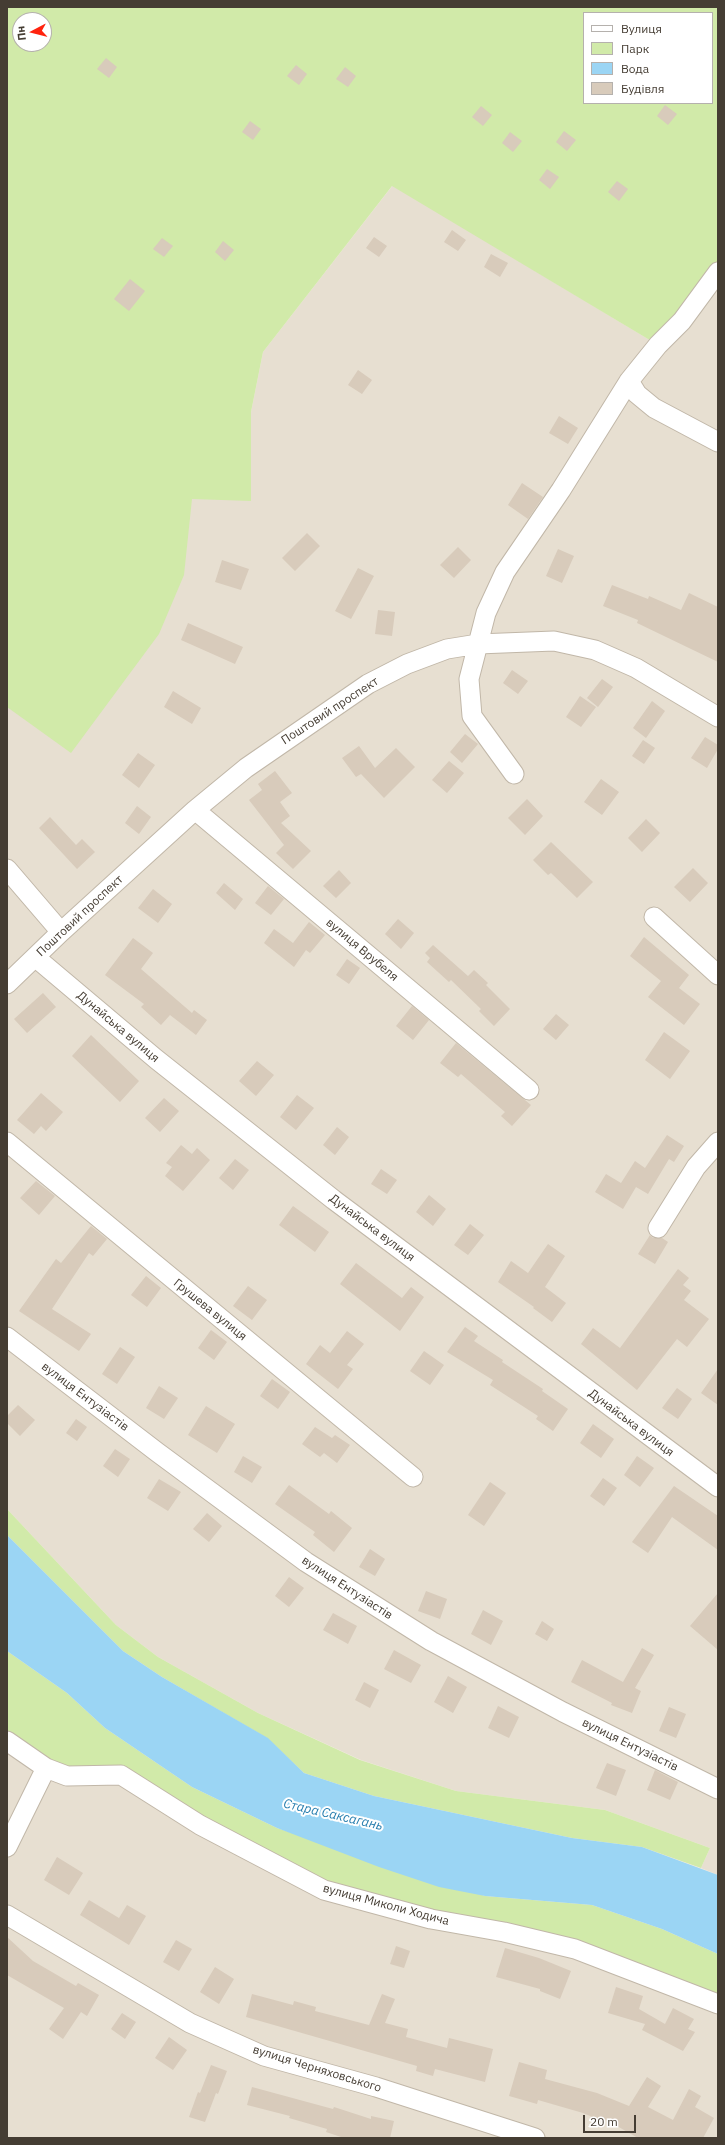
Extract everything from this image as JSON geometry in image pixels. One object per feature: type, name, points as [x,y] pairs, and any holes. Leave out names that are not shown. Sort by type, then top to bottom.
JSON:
[{"type":"street","points":[[514,774],[472,716],[469,679],[486,613],[506,572],[562,490],[629,381],[658,345],[682,321],[718,272]]},
{"type":"street","points":[[629,381],[638,394],[654,408],[718,442]]},
{"type":"street","name":"Поштовий проспект","points":[[7,984],[61,932],[195,810],[246,768],[368,684],[407,664],[447,648],[478,644],[554,641],[595,650],[636,668],[718,717]]},
{"type":"street","name":"вулиця Врубеля","points":[[195,810],[529,1090]]},
{"type":"street","points":[[7,869],[61,932]]},
{"type":"street","points":[[654,917],[718,975]]},
{"type":"street","name":"Дунайська вулиця","points":[[35,957],[156,1059],[334,1200],[718,1488]]},
{"type":"street","name":"Грушева вулиця","points":[[7,1142],[413,1477]]},
{"type":"street","points":[[658,1228],[696,1167],[718,1142]]},
{"type":"street","name":"вулиця Ентузіастів","points":[[7,1338],[157,1452],[326,1575],[431,1641],[563,1712],[718,1789]]},
{"type":"street","name":"вулиця Миколи Ходича","points":[[7,1741],[46,1768],[67,1776],[121,1775],[200,1825],[324,1890],[431,1919],[504,1932],[575,1950],[718,2004]]},
{"type":"street","points":[[7,1847],[46,1768]]},
{"type":"street","name":"вулиця Черняховського","points":[[7,1914],[190,2023],[264,2056],[376,2087],[535,2138]]},
{"type":"shaded area","points":[[393,185],[658,345],[718,272],[718,1875],[701,1868],[710,1848],[605,1810],[456,1791],[361,1760],[258,1713],[158,1657],[116,1625],[7,1509],[7,363],[251,501],[251,412],[263,352]]},
{"type":"shaded area","points":[[7,1741],[121,1775],[504,1932],[718,2004],[718,2138],[7,2138]]},
{"type":"green space","points":[[7,7],[718,7],[718,272],[658,345],[392,186],[263,352],[251,412],[251,501],[192,499],[184,575],[159,634],[71,753],[7,707]]},
{"type":"green space","points":[[7,1509],[116,1625],[158,1657],[258,1713],[360,1760],[456,1791],[605,1810],[710,1848],[701,1868],[642,1847],[572,1838],[374,1796],[304,1773],[267,1738],[162,1677],[123,1651],[7,1535]]},
{"type":"green space","points":[[7,1651],[67,1693],[105,1728],[192,1787],[277,1828],[485,1896],[592,1905],[662,1929],[718,1954],[718,2004],[575,1949],[324,1890],[121,1775],[67,1776],[7,1741]]},
{"type":"water","name":"Стара Саксагань","points":[[7,1535],[123,1651],[162,1677],[268,1738],[304,1773],[374,1796],[572,1838],[642,1847],[718,1875],[718,1954],[662,1929],[592,1905],[485,1896],[439,1887],[379,1867],[277,1828],[192,1787],[105,1728],[67,1693],[7,1651]]},
{"type":"building","points":[[106,58],[117,67],[109,78],[97,69]]},
{"type":"building","points":[[296,65],[307,74],[299,85],[287,76]]},
{"type":"building","points":[[345,67],[356,76],[348,87],[336,79]]},
{"type":"building","points":[[665,105],[677,114],[668,125],[657,116]]},
{"type":"building","points":[[481,106],[492,115],[483,126],[472,117]]},
{"type":"building","points":[[250,121],[261,129],[253,140],[242,132]]},
{"type":"building","points":[[564,131],[576,140],[567,151],[556,142]]},
{"type":"building","points":[[510,132],[522,141],[513,152],[502,143]]},
{"type":"building","points":[[547,169],[559,177],[550,189],[539,180]]},
{"type":"building","points":[[617,181],[628,189],[619,201],[608,192]]},
{"type":"building","points":[[452,230],[466,240],[458,251],[444,242]]},
{"type":"building","points":[[374,237],[387,246],[379,257],[366,248]]},
{"type":"building","points":[[162,238],[173,246],[164,257],[153,249]]},
{"type":"building","points":[[223,241],[234,250],[225,261],[215,252]]},
{"type":"building","points":[[491,254],[508,263],[500,277],[484,267]]},
{"type":"building","points":[[130,279],[145,291],[129,311],[114,299]]},
{"type":"building","points":[[358,370],[372,380],[362,394],[348,385]]},
{"type":"building","points":[[559,416],[578,428],[568,444],[549,433]]},
{"type":"building","points":[[522,483],[543,497],[528,519],[508,505]]},
{"type":"building","points":[[307,533],[320,546],[295,571],[282,558]]},
{"type":"building","points":[[458,547],[471,560],[454,578],[440,565]]},
{"type":"building","points":[[558,549],[574,556],[562,583],[546,576]]},
{"type":"building","points":[[222,560],[249,569],[241,590],[215,582]]},
{"type":"building","points":[[358,568],[374,576],[351,619],[335,611]]},
{"type":"building","points":[[612,585],[648,599],[649,596],[681,610],[689,593],[718,607],[718,662],[637,623],[638,620],[603,606]]},
{"type":"building","points":[[378,610],[395,612],[392,636],[375,634]]},
{"type":"building","points":[[188,623],[243,647],[235,664],[181,640]]},
{"type":"building","points":[[512,670],[528,681],[518,694],[503,683]]},
{"type":"building","points":[[602,679],[613,687],[598,707],[587,698]]},
{"type":"building","points":[[173,691],[201,708],[192,724],[164,707]]},
{"type":"building","points":[[580,696],[596,707],[581,727],[566,717]]},
{"type":"building","points":[[652,701],[665,711],[646,738],[633,728]]},
{"type":"building","points":[[465,734],[478,744],[462,763],[450,752]]},
{"type":"building","points":[[705,737],[718,745],[718,749],[707,768],[691,758]]},
{"type":"building","points":[[643,740],[655,748],[644,764],[632,756]]},
{"type":"building","points":[[359,746],[375,768],[396,748],[415,767],[384,798],[361,774],[356,777],[342,758]]},
{"type":"building","points":[[138,753],[155,765],[139,788],[122,775]]},
{"type":"building","points":[[449,761],[464,773],[447,793],[432,780]]},
{"type":"building","points":[[275,771],[292,793],[280,802],[290,816],[281,823],[311,851],[293,869],[276,853],[284,845],[249,800],[262,790],[258,784]]},
{"type":"building","points":[[601,779],[619,792],[602,815],[584,802]]},
{"type":"building","points":[[527,799],[543,816],[525,835],[508,818]]},
{"type":"building","points":[[137,806],[151,817],[139,834],[125,823]]},
{"type":"building","points":[[50,817],[76,845],[82,839],[95,852],[77,869],[39,828]]},
{"type":"building","points":[[646,819],[660,833],[642,852],[628,838]]},
{"type":"building","points":[[551,842],[593,882],[577,898],[551,873],[548,875],[533,860]]},
{"type":"building","points":[[693,868],[708,883],[690,902],[674,887]]},
{"type":"building","points":[[339,870],[351,883],[336,898],[323,886]]},
{"type":"building","points":[[224,883],[243,899],[235,910],[216,893]]},
{"type":"building","points":[[268,886],[284,899],[271,915],[255,903]]},
{"type":"building","points":[[153,889],[172,904],[158,923],[138,908]]},
{"type":"building","points":[[398,919],[414,933],[401,949],[385,934]]},
{"type":"building","points":[[309,922],[325,935],[310,953],[306,950],[294,967],[264,943],[274,929],[293,943]]},
{"type":"building","points":[[644,937],[689,975],[679,988],[700,1004],[684,1025],[648,997],[661,981],[630,956]]},
{"type":"building","points":[[133,938],[153,953],[141,969],[192,1013],[194,1010],[207,1020],[196,1035],[170,1015],[161,1025],[141,1007],[144,1004],[105,975]]},
{"type":"building","points":[[433,945],[468,976],[474,970],[488,983],[486,985],[510,1009],[494,1026],[479,1011],[481,1009],[451,980],[449,982],[427,962],[430,958],[425,953]]},
{"type":"building","points":[[347,959],[360,968],[349,984],[336,975]]},
{"type":"building","points":[[43,993],[56,1007],[27,1033],[14,1019]]},
{"type":"building","points":[[412,1006],[429,1020],[413,1040],[396,1026]]},
{"type":"building","points":[[556,1014],[569,1025],[556,1040],[543,1029]]},
{"type":"building","points":[[664,1032],[690,1051],[670,1079],[645,1060]]},
{"type":"building","points":[[91,1035],[139,1081],[120,1102],[72,1056]]},
{"type":"building","points":[[456,1043],[531,1105],[512,1126],[501,1116],[505,1112],[461,1074],[458,1077],[440,1063]]},
{"type":"building","points":[[257,1061],[274,1075],[256,1096],[239,1081]]},
{"type":"building","points":[[41,1093],[63,1112],[46,1131],[41,1126],[34,1134],[17,1120]]},
{"type":"building","points":[[297,1095],[314,1108],[296,1130],[280,1117]]},
{"type":"building","points":[[164,1098],[179,1111],[160,1132],[145,1118]]},
{"type":"building","points":[[337,1127],[349,1137],[335,1155],[323,1145]]},
{"type":"building","points":[[667,1135],[684,1146],[674,1162],[669,1159],[648,1194],[636,1187],[623,1209],[595,1192],[606,1174],[621,1183],[635,1161],[645,1168]]},
{"type":"building","points":[[181,1145],[192,1154],[197,1148],[210,1160],[183,1191],[165,1176],[172,1167],[166,1163]]},
{"type":"building","points":[[235,1159],[249,1170],[233,1190],[219,1178]]},
{"type":"building","points":[[381,1169],[397,1180],[387,1194],[371,1184]]},
{"type":"building","points":[[36,1181],[55,1196],[39,1215],[20,1198]]},
{"type":"building","points":[[429,1195],[446,1209],[433,1226],[416,1212]]},
{"type":"building","points":[[293,1206],[329,1232],[315,1252],[279,1225]]},
{"type":"building","points":[[470,1224],[484,1235],[468,1255],[454,1245]]},
{"type":"building","points":[[91,1226],[107,1239],[93,1256],[89,1253],[52,1309],[91,1334],[79,1351],[19,1311],[56,1259],[61,1263]]},
{"type":"building","points":[[650,1235],[653,1238],[662,1238],[668,1242],[655,1264],[638,1254]]},
{"type":"building","points":[[548,1244],[565,1256],[545,1287],[566,1303],[552,1322],[533,1308],[534,1307],[498,1282],[511,1261],[528,1273]]},
{"type":"building","points":[[356,1263],[402,1298],[411,1287],[424,1297],[400,1331],[340,1284]]},
{"type":"building","points":[[678,1269],[689,1278],[683,1285],[691,1291],[684,1300],[709,1319],[687,1347],[677,1339],[637,1390],[581,1344],[593,1328],[620,1348]]},
{"type":"building","points":[[146,1276],[161,1288],[147,1307],[131,1295]]},
{"type":"building","points":[[248,1286],[267,1300],[252,1320],[233,1306]]},
{"type":"building","points":[[465,1327],[478,1336],[474,1341],[503,1360],[502,1362],[543,1389],[542,1391],[568,1409],[553,1431],[536,1419],[538,1416],[490,1385],[493,1380],[447,1352]]},
{"type":"building","points":[[211,1330],[227,1342],[214,1360],[198,1348]]},
{"type":"building","points":[[347,1331],[364,1344],[347,1365],[353,1369],[338,1389],[306,1364],[320,1345],[330,1353]]},
{"type":"building","points":[[120,1347],[135,1357],[117,1384],[102,1374]]},
{"type":"building","points":[[424,1351],[444,1365],[430,1385],[410,1371]]},
{"type":"building","points":[[718,1369],[718,1405],[701,1393]]},
{"type":"building","points":[[272,1379],[290,1392],[278,1409],[260,1396]]},
{"type":"building","points":[[159,1386],[178,1398],[164,1419],[146,1408]]},
{"type":"building","points":[[677,1388],[692,1399],[678,1419],[662,1408]]},
{"type":"building","points":[[18,1405],[35,1420],[20,1436],[7,1423],[7,1416]]},
{"type":"building","points":[[206,1406],[235,1424],[217,1453],[188,1435]]},
{"type":"building","points":[[76,1419],[87,1427],[77,1441],[66,1433]]},
{"type":"building","points":[[593,1424],[614,1439],[601,1458],[580,1443]]},
{"type":"building","points":[[315,1427],[332,1438],[335,1435],[350,1445],[337,1463],[324,1453],[320,1457],[302,1444]]},
{"type":"building","points":[[115,1449],[130,1459],[118,1477],[103,1466]]},
{"type":"building","points":[[243,1456],[262,1467],[252,1483],[234,1472]]},
{"type":"building","points":[[637,1456],[654,1468],[640,1487],[624,1475]]},
{"type":"building","points":[[603,1478],[617,1488],[604,1506],[590,1496]]},
{"type":"building","points":[[159,1479],[181,1492],[168,1511],[147,1498]]},
{"type":"building","points":[[490,1482],[506,1493],[484,1526],[468,1515]]},
{"type":"building","points":[[289,1485],[329,1514],[331,1511],[352,1528],[334,1552],[313,1535],[315,1532],[275,1504]]},
{"type":"building","points":[[674,1486],[718,1516],[718,1550],[672,1517],[648,1553],[632,1542]]},
{"type":"building","points":[[207,1513],[222,1526],[209,1542],[193,1529]]},
{"type":"building","points":[[370,1549],[385,1559],[375,1576],[359,1567]]},
{"type":"building","points":[[289,1577],[304,1588],[289,1607],[275,1596]]},
{"type":"building","points":[[426,1591],[447,1599],[440,1619],[418,1611]]},
{"type":"building","points":[[718,1593],[718,1650],[690,1626]]},
{"type":"building","points":[[483,1610],[503,1621],[491,1645],[471,1634]]},
{"type":"building","points":[[333,1613],[357,1626],[348,1644],[323,1630]]},
{"type":"building","points":[[542,1621],[554,1629],[547,1641],[535,1634]]},
{"type":"building","points":[[642,1648],[654,1655],[635,1688],[641,1691],[632,1713],[611,1705],[612,1703],[571,1682],[582,1660],[623,1682]]},
{"type":"building","points":[[394,1650],[421,1665],[411,1683],[384,1669]]},
{"type":"building","points":[[448,1676],[467,1687],[453,1713],[434,1702]]},
{"type":"building","points":[[364,1682],[379,1690],[370,1708],[355,1700]]},
{"type":"building","points":[[498,1706],[519,1717],[509,1738],[488,1728]]},
{"type":"building","points":[[669,1707],[686,1714],[676,1738],[659,1731]]},
{"type":"building","points":[[607,1763],[626,1770],[616,1796],[596,1788]]},
{"type":"building","points":[[655,1770],[678,1782],[670,1800],[647,1790]]},
{"type":"building","points":[[57,1857],[83,1873],[69,1895],[44,1880]]},
{"type":"building","points":[[89,1900],[119,1918],[127,1905],[146,1916],[129,1945],[80,1915]]},
{"type":"building","points":[[7,1937],[33,1961],[76,1986],[78,1983],[99,1995],[87,2016],[81,2012],[63,2039],[49,2029],[64,2008],[7,1975]]},
{"type":"building","points":[[176,1940],[192,1949],[179,1971],[163,1962]]},
{"type":"building","points":[[396,1946],[410,1951],[404,1968],[390,1964]]},
{"type":"building","points":[[505,1948],[539,1958],[571,1971],[560,1999],[540,1991],[540,1989],[496,1977]]},
{"type":"building","points":[[215,1967],[234,1979],[219,2004],[200,1992]]},
{"type":"building","points":[[616,1987],[643,1996],[639,2009],[665,2024],[673,2008],[694,2019],[688,2029],[695,2032],[683,2051],[642,2030],[645,2024],[608,2013]]},
{"type":"building","points":[[252,1994],[293,2005],[294,2001],[316,2007],[315,2011],[369,2025],[382,1994],[395,1999],[385,2023],[408,2029],[406,2037],[447,2048],[449,2038],[493,2049],[485,2082],[435,2069],[433,2076],[416,2071],[417,2066],[246,2017]]},
{"type":"building","points":[[122,2013],[136,2022],[125,2039],[111,2029]]},
{"type":"building","points":[[169,2037],[187,2050],[173,2070],[155,2058]]},
{"type":"building","points":[[519,2062],[547,2070],[545,2079],[597,2093],[629,2106],[647,2077],[661,2086],[648,2107],[673,2120],[689,2089],[701,2096],[695,2107],[714,2118],[703,2138],[638,2138],[603,2118],[602,2121],[583,2113],[538,2100],[537,2104],[509,2096]]},
{"type":"building","points":[[211,2065],[227,2071],[218,2094],[216,2093],[205,2122],[189,2117],[198,2092],[200,2093]]},
{"type":"building","points":[[252,2087],[333,2109],[334,2107],[371,2119],[371,2116],[394,2121],[390,2138],[344,2138],[326,2132],[327,2129],[289,2118],[290,2116],[247,2105]]}]
